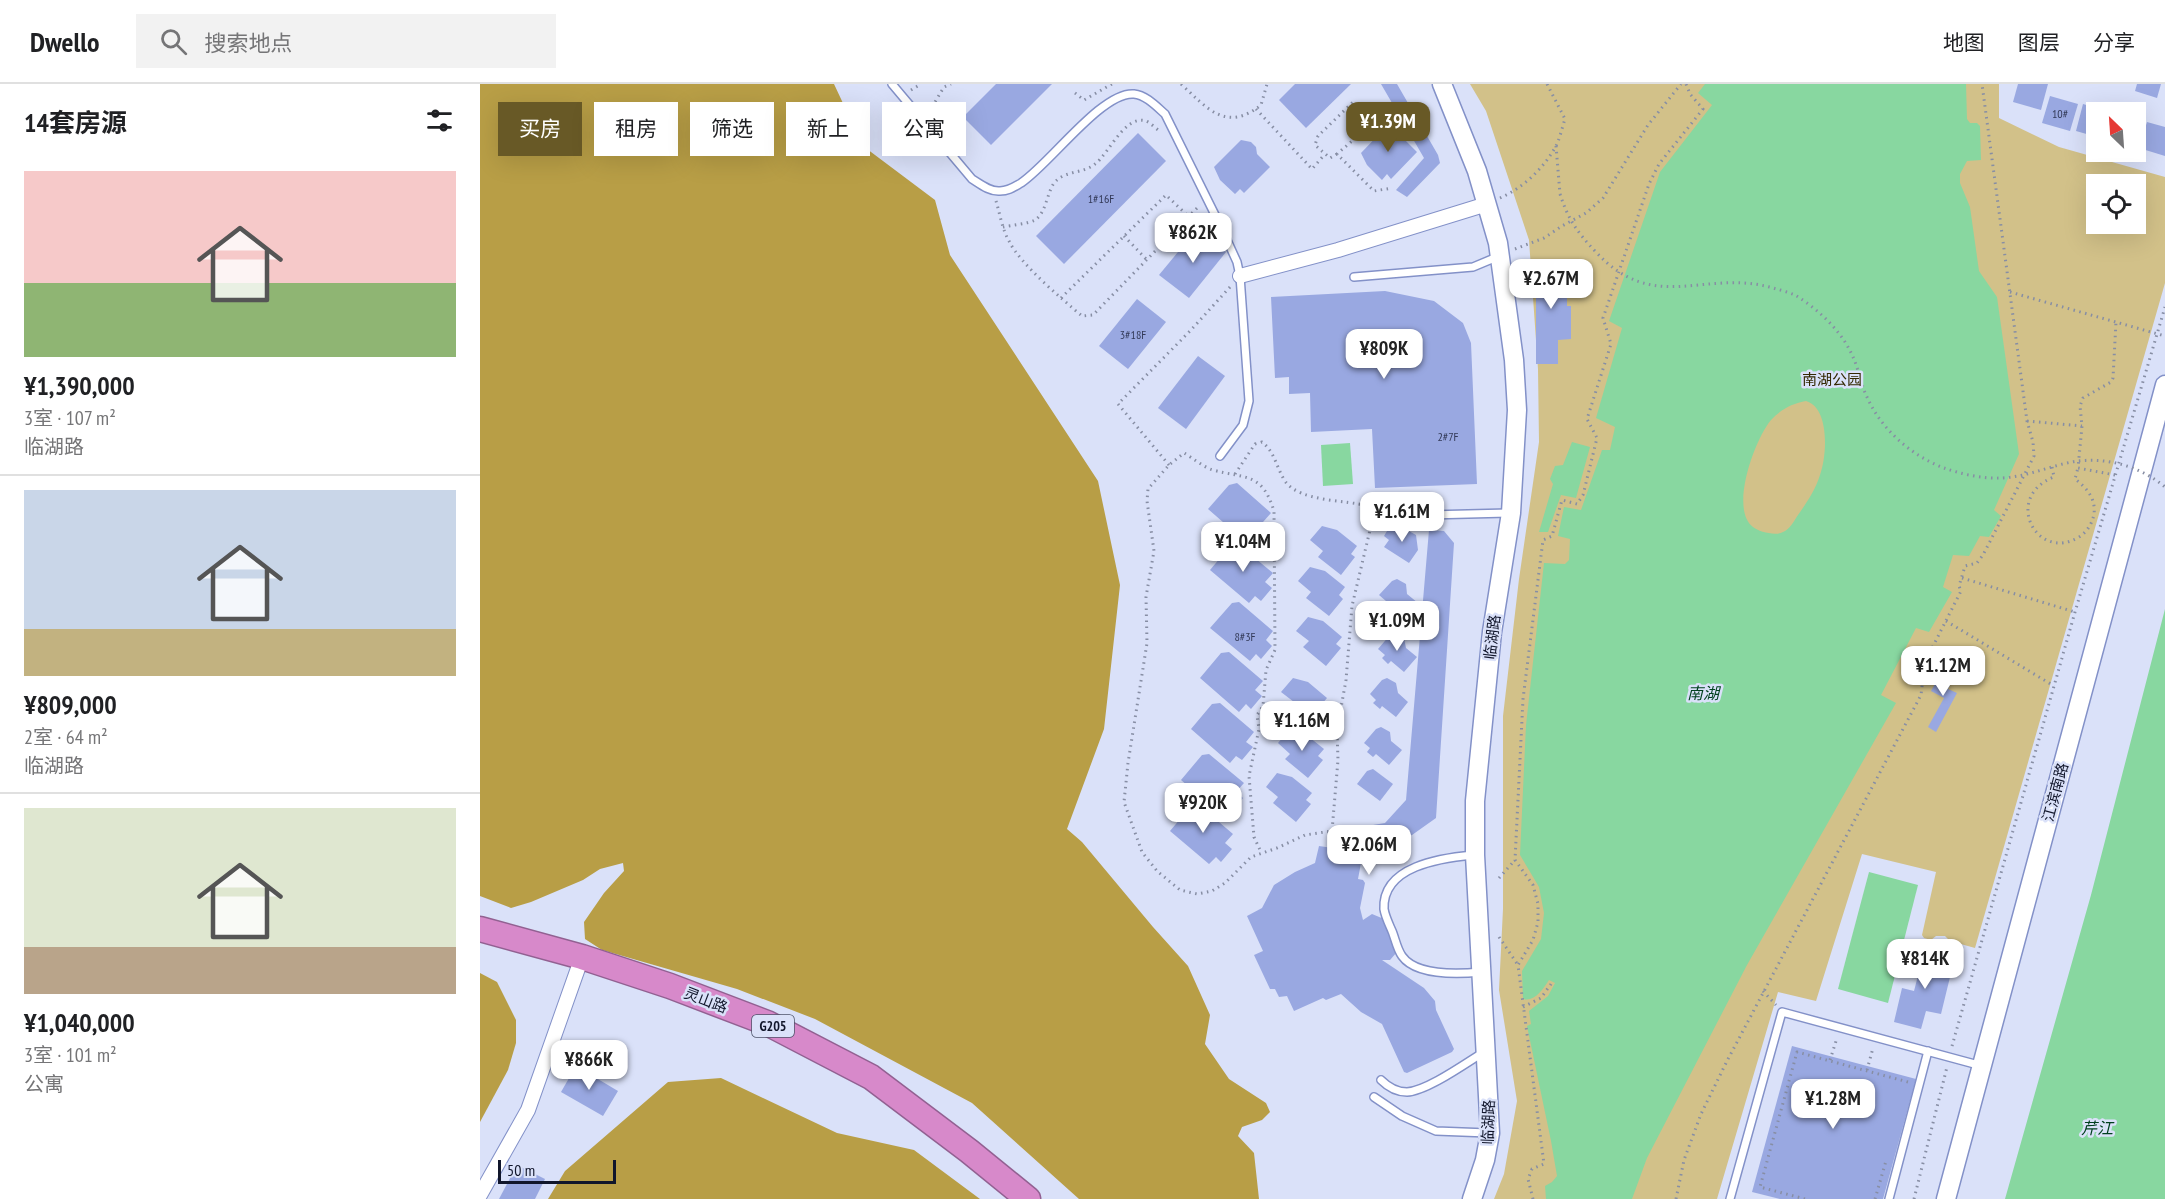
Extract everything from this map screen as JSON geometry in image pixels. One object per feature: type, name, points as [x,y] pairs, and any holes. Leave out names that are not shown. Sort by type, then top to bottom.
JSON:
[{"type":"highway","name":"灵山路","points":[[480,929],[582,957],[670,986],[767,1023],[871,1077],[1028,1199]]},
{"type":"street","name":"临湖路","points":[[1442,84],[1477,171],[1488,204],[1500,256],[1514,360],[1517,410],[1511,513],[1492,632],[1475,801],[1475,855],[1490,1133],[1485,1160],[1472,1199]]},
{"type":"street","points":[[1240,276],[1338,250],[1488,204]]},
{"type":"street","name":"江滨南路","points":[[1946,1199],[2165,385]]},
{"type":"street","points":[[480,1195],[528,1110],[582,957]]},
{"type":"lane","points":[[892,84],[906,102]]},
{"type":"lane","points":[[952,156],[972,178],[985,188],[998,192],[1010,190],[1034,174],[1097,109],[1120,96],[1136,94],[1151,102],[1165,114],[1237,262],[1240,276],[1249,401],[1243,425],[1220,456]]},
{"type":"lane","points":[[1354,277],[1473,267],[1500,256]]},
{"type":"lane","points":[[1428,515],[1511,513]]},
{"type":"lane","points":[[1475,855],[1454,857],[1407,870],[1390,886],[1385,897],[1384,912],[1402,956],[1413,966],[1430,971],[1481,972]]},
{"type":"lane","points":[[1730,1199],[1782,1012],[1982,1066]]},
{"type":"lane","points":[[1381,1080],[1387,1086],[1408,1092],[1447,1074],[1486,1051]]},
{"type":"lane","points":[[1889,1199],[1928,1051]]},
{"type":"lane","points":[[1374,1097],[1402,1116],[1436,1131],[1490,1133]]},
{"type":"path","points":[[934,102],[943,86],[951,84]]},
{"type":"path","points":[[1075,93],[1084,100],[1112,84]]},
{"type":"path","points":[[1181,84],[1218,116],[1232,117],[1244,114],[1261,105],[1267,84]]},
{"type":"path","points":[[1488,204],[1519,188],[1540,167],[1556,146],[1565,119],[1547,84]]},
{"type":"path","points":[[1500,256],[1544,238],[1562,225],[1586,213],[1603,198],[1648,125],[1681,84]]},
{"type":"path","points":[[1518,965],[1533,940],[1538,922],[1538,904],[1533,885],[1515,860],[1522,699],[1543,540],[1552,536],[1562,500],[1577,504],[1583,495],[1597,438],[1587,419],[1611,344],[1603,318],[1649,184],[1659,164],[1703,110],[1690,94],[1686,84]]},
{"type":"path","points":[[1676,1199],[1684,1160],[1701,1114],[1763,991],[1921,695],[1925,662],[1961,591],[1959,586],[1965,566],[1977,563],[1983,555],[2034,456],[2027,421],[1982,84]]},
{"type":"path","points":[[1353,102],[1318,136],[1315,145],[1330,158],[1374,122]]},
{"type":"path","points":[[1256,109],[1312,169],[1325,154]]},
{"type":"path","points":[[1003,227],[1035,220],[1054,184],[1061,177],[1095,165],[1120,133],[1129,126],[1140,121],[1147,122],[1168,137],[1180,142]]},
{"type":"path","points":[[1556,146],[1560,194],[1568,217],[1604,262],[1636,282],[1664,288],[1729,282],[1763,285],[1793,294],[1818,311],[1840,335],[1853,355],[1868,401],[1881,421],[1897,439],[1921,456],[1944,468],[1972,476],[1999,478],[2036,473],[2070,462],[2111,462],[2146,474],[2165,487]]},
{"type":"path","points":[[1337,154],[1374,191],[1392,188]]},
{"type":"path","points":[[993,190],[1003,227],[1016,252],[1082,316],[1093,315],[1207,198]]},
{"type":"path","points":[[1061,298],[1166,195],[1189,217]]},
{"type":"path","points":[[1124,236],[1148,261]]},
{"type":"path","points":[[1169,465],[1118,404],[1240,276]]},
{"type":"path","points":[[2010,292],[2165,336]]},
{"type":"path","points":[[1914,1199],[1949,1057],[2075,612],[2165,307]]},
{"type":"path","points":[[2052,467],[2054,477],[2035,488],[2029,498],[2027,509],[2034,530],[2042,538],[2063,543],[2083,534],[2090,526],[2094,516],[2091,494],[2075,480],[2082,426],[2080,406],[2083,398],[2111,382],[2113,378],[2116,322]]},
{"type":"path","points":[[2027,421],[2082,426]]},
{"type":"path","points":[[1235,474],[1256,444],[1262,442],[1270,448],[1286,483],[1300,492],[1321,498],[1368,506],[1371,515],[1370,530],[1352,606],[1346,680],[1337,730],[1338,760],[1332,831],[1305,834],[1277,848],[1251,856],[1236,874],[1212,891],[1197,894],[1180,890],[1157,871],[1142,852],[1124,802],[1128,763],[1148,643],[1146,597],[1154,551],[1147,501],[1148,489],[1169,465],[1184,453],[1210,470],[1235,474],[1260,483],[1269,494],[1274,511],[1275,650],[1266,670],[1263,706],[1257,715],[1258,729],[1249,776],[1254,837],[1261,852]]},
{"type":"path","points":[[2078,468],[2115,475]]},
{"type":"path","points":[[1962,578],[2075,612]]},
{"type":"path","points":[[1946,621],[2054,686]]},
{"type":"path","points":[[1499,878],[1515,860]]},
{"type":"path","points":[[1499,937],[1518,965],[1544,1164],[1532,1169],[1528,1179],[1533,1199]]},
{"type":"path","points":[[1523,1007],[1541,998],[1551,984]]},
{"type":"path","points":[[1763,991],[1782,1012]]},
{"type":"path","points":[[1830,1061],[1840,1027]]},
{"type":"path","points":[[1867,1071],[1875,1037]]},
{"type":"path","points":[[1805,1199],[1760,1186],[1797,1052],[1908,1082],[1905,1093]]},
{"type":"path","points":[[1875,1199],[1887,1156]]},
{"type":"green space","name":"南湖","points":[[1470,84],[1999,84],[1999,118],[2059,147],[2086,155],[2086,162],[2112,162],[2165,177],[2165,283],[1975,948],[1950,941],[1945,936],[1936,936],[1931,940],[1922,935],[1936,872],[1862,854],[1816,1001],[1778,992],[1717,1199],[1494,1199],[1504,1174],[1517,1101],[1499,990],[1503,909],[1503,716],[1519,579],[1539,442],[1538,369],[1529,240],[1486,111]]},
{"type":"shaded area","points":[[480,84],[834,84],[842,102],[786,102],[786,156],[870,156],[870,151],[935,200],[950,255],[1098,481],[1120,585],[1104,729],[1067,829],[1082,842],[1188,966],[1210,1015],[1205,1044],[1229,1079],[1266,1103],[1270,1112],[1262,1120],[1242,1127],[1238,1136],[1254,1153],[1259,1199],[1079,1199],[972,1103],[815,1019],[737,989],[602,950],[585,939],[584,922],[604,893],[624,871],[623,863],[600,869],[583,880],[511,908],[480,896]]},
{"type":"shaded area","points":[[480,973],[497,982],[516,1020],[516,1043],[508,1070],[480,1122]]},
{"type":"shaded area","points":[[721,1078],[837,1133],[914,1150],[980,1199],[548,1199],[565,1171],[668,1082]]},
{"type":"water","name":"南湖","points":[[1705,84],[1966,84],[1967,119],[1970,123],[1977,123],[1980,126],[1981,160],[1967,161],[1960,174],[1960,183],[1970,207],[1979,271],[1997,297],[2019,454],[1994,510],[2001,516],[1989,537],[1980,536],[1969,556],[1953,555],[1943,587],[1952,592],[1929,632],[1916,628],[1881,695],[1896,703],[1747,965],[1647,1158],[1632,1199],[1546,1199],[1545,1186],[1557,1176],[1527,1026],[1531,1024],[1529,1011],[1548,996],[1555,983],[1549,980],[1535,997],[1523,999],[1522,971],[1541,939],[1544,913],[1539,887],[1520,855],[1526,725],[1544,563],[1565,564],[1569,560],[1570,539],[1558,536],[1564,507],[1581,510],[1602,450],[1610,450],[1615,427],[1596,418],[1622,328],[1609,321],[1660,172],[1712,105],[1698,93]],"holes":[[[1806,401],[1814,405],[1823,422],[1825,434],[1824,456],[1816,486],[1788,529],[1776,534],[1759,530],[1753,527],[1746,518],[1743,505],[1747,474],[1758,442],[1771,420],[1783,410]]]},
{"type":"water","points":[[1572,442],[1590,447],[1576,498],[1561,495],[1548,532],[1539,532],[1553,484],[1550,479],[1555,466],[1563,465]]},
{"type":"water","points":[[1350,443],[1353,484],[1323,486],[1321,445]]},
{"type":"water","name":"芹江","points":[[2165,609],[2165,1199],[2005,1199],[2091,895]]},
{"type":"water","points":[[1869,872],[1918,885],[1888,1003],[1838,989]]},
{"type":"building","points":[[996,84],[1052,84],[991,145],[966,120],[966,114]]},
{"type":"building","points":[[1295,84],[1351,84],[1306,128],[1279,100]]},
{"type":"building","points":[[1381,84],[1397,84],[1438,155],[1440,163],[1407,197],[1396,190],[1424,158]]},
{"type":"building","points":[[2018,84],[2048,84],[2041,110],[2013,102]]},
{"type":"building","points":[[2137,84],[2161,84],[2157,98],[2135,91]]},
{"type":"building","points":[[2050,96],[2078,104],[2070,131],[2042,123]]},
{"type":"building","points":[[2083,104],[2086,105],[2086,134],[2076,131]]},
{"type":"building","points":[[2147,122],[2165,127],[2165,156],[2146,150]]},
{"type":"building","points":[[1387,126],[1398,127],[1404,139],[1417,152],[1391,179],[1387,174],[1382,180],[1367,165],[1361,153]]},
{"type":"building","points":[[1138,133],[1166,161],[1064,264],[1036,236]]},
{"type":"building","points":[[1241,140],[1251,142],[1256,147],[1257,154],[1270,167],[1244,193],[1240,189],[1235,194],[1220,180],[1214,167]]},
{"type":"building","points":[[1197,229],[1226,252],[1189,298],[1159,275]]},
{"type":"building","points":[[1528,267],[1572,267],[1572,290],[1567,290],[1567,306],[1571,306],[1571,339],[1558,340],[1558,364],[1536,364],[1536,290],[1528,290]]},
{"type":"building","points":[[1385,291],[1434,301],[1463,323],[1471,343],[1477,484],[1375,488],[1372,429],[1311,432],[1310,393],[1289,394],[1289,377],[1275,378],[1271,297]]},
{"type":"building","points":[[1137,299],[1166,322],[1128,369],[1099,346]]},
{"type":"building","points":[[1198,356],[1225,376],[1186,429],[1158,408]]},
{"type":"building","points":[[1237,483],[1271,513],[1263,522],[1270,528],[1259,540],[1253,536],[1247,543],[1208,509],[1229,485]]},
{"type":"building","points":[[1322,526],[1337,530],[1357,546],[1351,554],[1355,557],[1341,575],[1318,557],[1323,551],[1310,540]]},
{"type":"building","points":[[1390,526],[1400,526],[1416,535],[1418,550],[1409,563],[1384,547],[1389,540],[1384,536]]},
{"type":"building","points":[[1429,530],[1444,531],[1454,543],[1436,818],[1412,835],[1363,852],[1358,879],[1365,883],[1360,908],[1363,920],[1372,914],[1384,919],[1397,952],[1390,960],[1382,960],[1424,988],[1435,1001],[1436,1010],[1454,1049],[1407,1073],[1404,1072],[1382,1024],[1361,1012],[1341,994],[1326,1000],[1323,998],[1294,1011],[1287,996],[1279,997],[1275,989],[1270,989],[1254,955],[1263,951],[1247,916],[1262,908],[1274,885],[1315,863],[1319,846],[1346,850],[1355,828],[1385,823],[1406,800]]},
{"type":"building","points":[[1238,544],[1273,573],[1265,582],[1272,588],[1261,601],[1255,596],[1249,603],[1210,570],[1231,545]]},
{"type":"building","points":[[1310,567],[1325,571],[1345,587],[1339,595],[1343,599],[1329,616],[1306,598],[1311,592],[1298,581]]},
{"type":"building","points":[[1397,579],[1406,584],[1407,594],[1418,603],[1405,618],[1392,607],[1389,610],[1383,604],[1386,601],[1379,595],[1392,581]]},
{"type":"building","points":[[1239,602],[1273,631],[1266,640],[1272,646],[1261,659],[1256,654],[1250,661],[1210,628],[1232,603]]},
{"type":"building","points":[[1308,617],[1323,621],[1342,637],[1336,644],[1341,648],[1326,666],[1303,647],[1309,641],[1296,631]]},
{"type":"building","points":[[1396,633],[1404,638],[1406,648],[1417,657],[1404,672],[1391,661],[1388,664],[1382,658],[1385,655],[1378,649],[1390,635]]},
{"type":"building","points":[[1229,652],[1263,681],[1255,690],[1262,696],[1251,709],[1246,704],[1239,712],[1200,678],[1221,653]]},
{"type":"building","points":[[1944,668],[1956,674],[1948,689],[1957,693],[1936,732],[1928,727],[1944,698],[1931,691]]},
{"type":"building","points":[[1293,678],[1308,682],[1327,698],[1321,705],[1326,709],[1311,727],[1288,709],[1294,702],[1281,692]]},
{"type":"building","points":[[1387,678],[1396,683],[1398,693],[1408,702],[1396,717],[1382,706],[1380,709],[1373,703],[1376,700],[1370,694],[1382,680]]},
{"type":"building","points":[[1220,703],[1254,732],[1246,742],[1253,747],[1242,760],[1236,756],[1230,763],[1191,729],[1212,704]]},
{"type":"building","points":[[1381,727],[1390,732],[1391,741],[1402,750],[1389,765],[1376,754],[1373,757],[1367,752],[1370,748],[1364,743],[1376,729]]},
{"type":"building","points":[[1290,729],[1304,733],[1324,749],[1318,756],[1323,760],[1308,778],[1285,759],[1290,754],[1278,743]]},
{"type":"building","points":[[1209,754],[1244,783],[1236,792],[1243,798],[1232,811],[1226,806],[1220,813],[1181,780],[1202,755]]},
{"type":"building","points":[[1373,769],[1393,784],[1380,801],[1357,784],[1367,771]]},
{"type":"building","points":[[1277,773],[1292,777],[1312,793],[1306,800],[1311,804],[1296,822],[1273,803],[1278,797],[1266,787]]},
{"type":"building","points":[[1199,805],[1233,834],[1225,843],[1232,849],[1221,862],[1216,857],[1209,864],[1170,831],[1191,806]]},
{"type":"building","points":[[1926,945],[1948,951],[1943,971],[1951,973],[1941,1014],[1926,1011],[1921,1029],[1894,1022],[1902,988],[1914,991]]},
{"type":"building","points":[[1792,1046],[1916,1079],[1883,1199],[1780,1199],[1752,1192]]},
{"type":"building","points":[[576,1066],[618,1091],[603,1116],[561,1092]]},
{"type":"building","points":[[517,1165],[545,1179],[535,1199],[499,1199]]},
{"type":"park label","name":"南湖公园","points":[[1832,379]]}]
